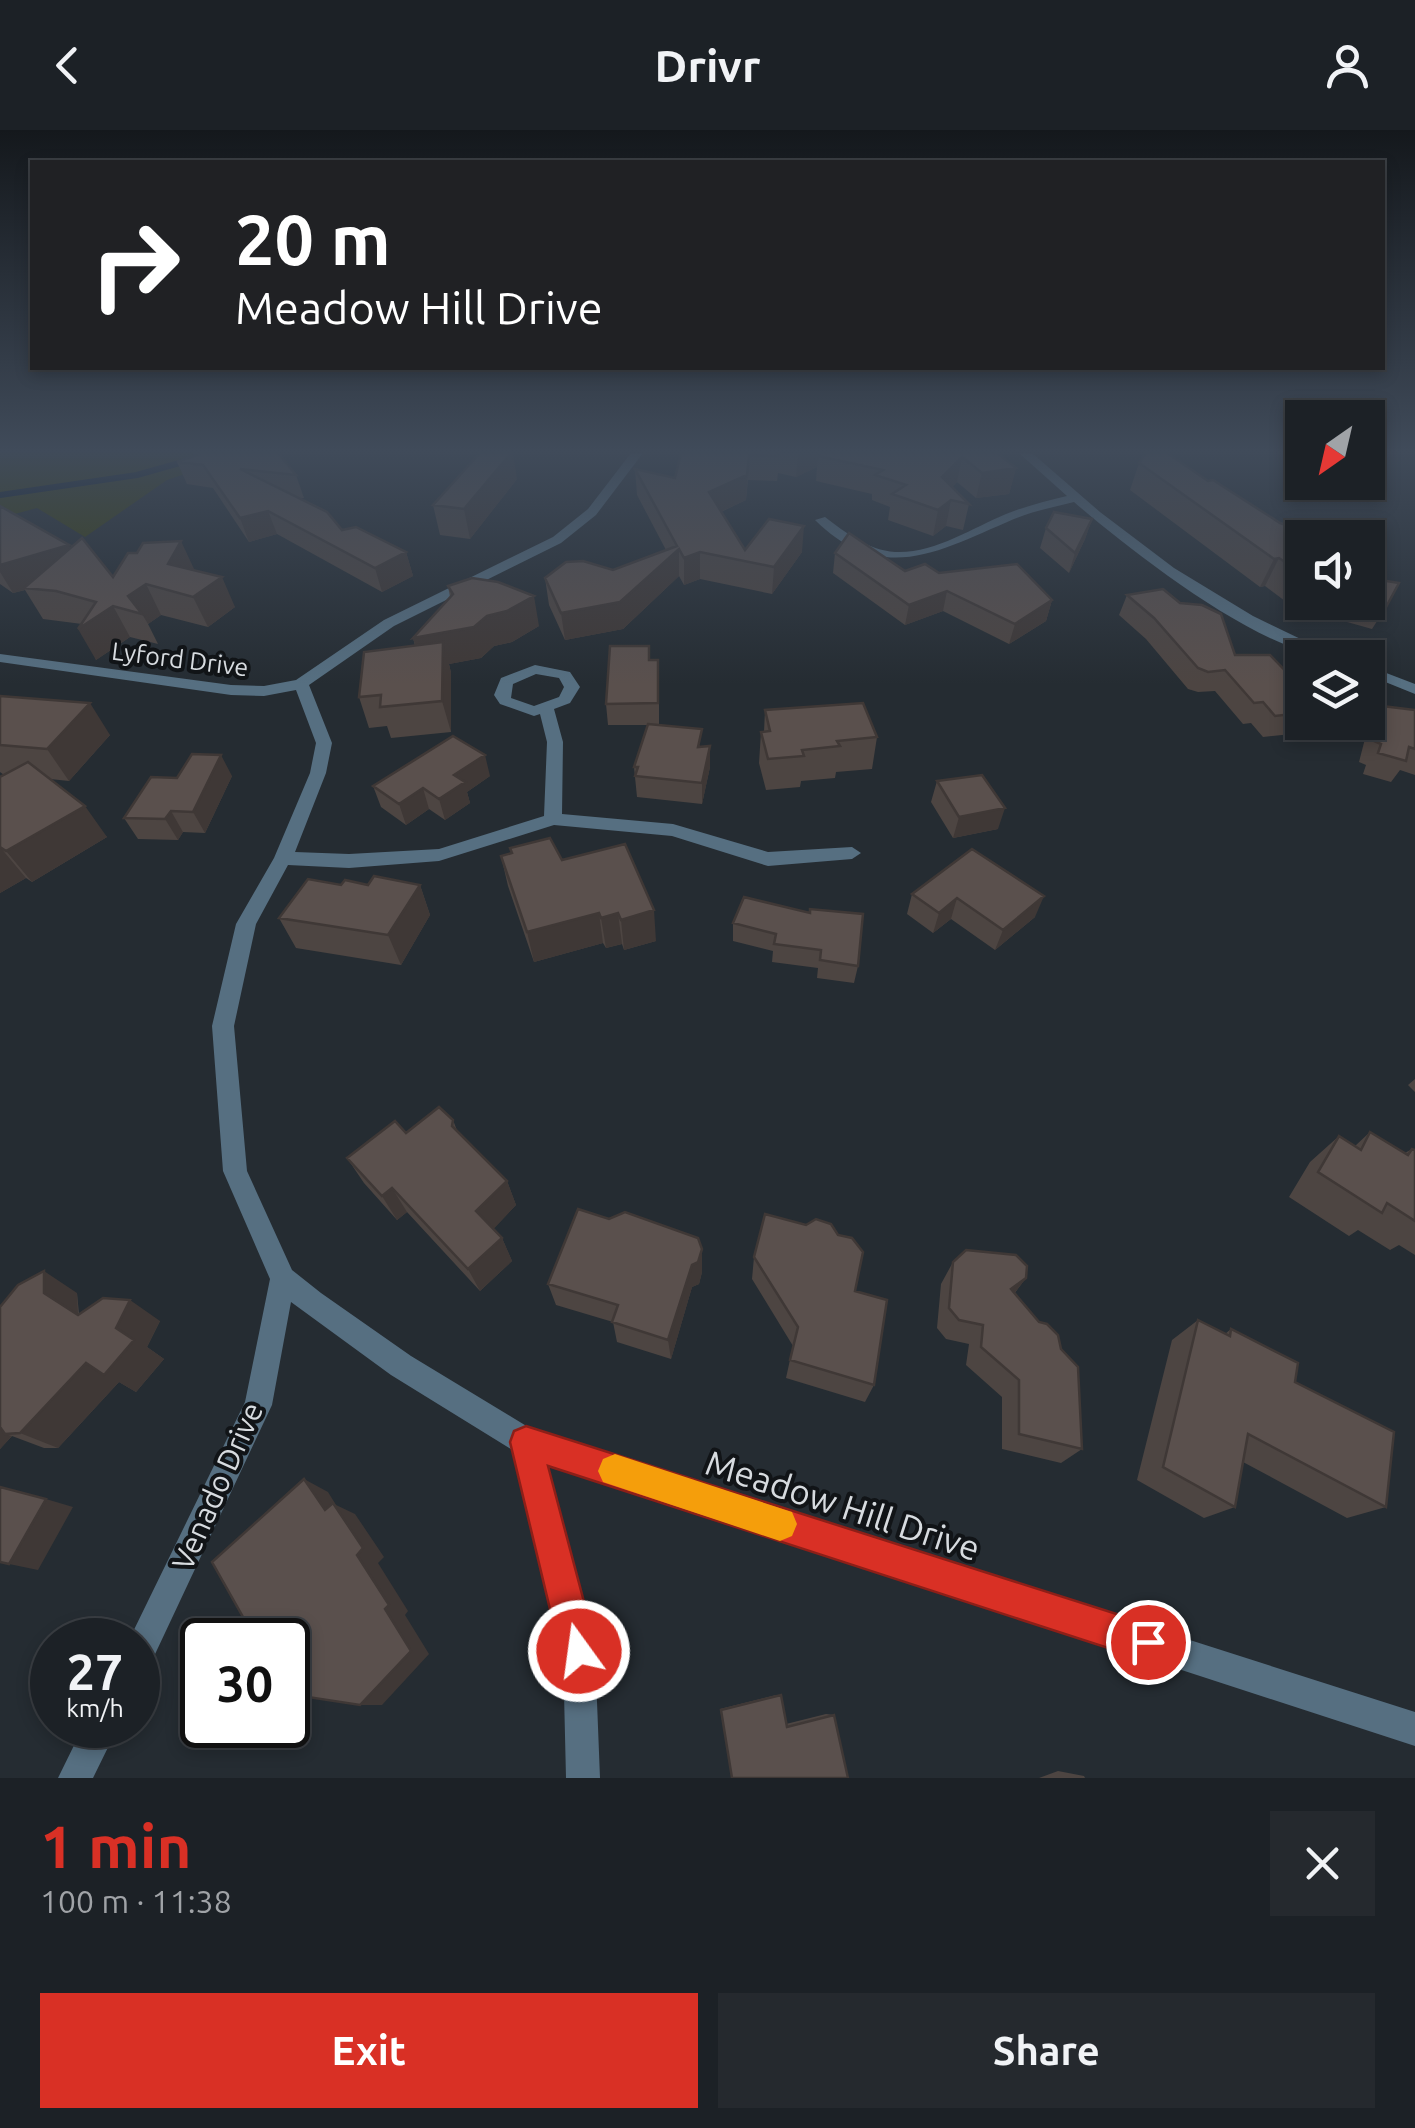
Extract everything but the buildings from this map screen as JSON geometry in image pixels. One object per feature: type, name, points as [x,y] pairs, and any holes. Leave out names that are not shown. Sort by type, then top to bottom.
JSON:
[{"type":"street","name":"Lyford Drive","points":[[0,658],[231,690],[264,691],[301,684],[390,623],[557,540],[570,530]]},
{"type":"street","points":[[832,530],[864,549],[897,556],[928,554],[982,530]]},
{"type":"street","points":[[1116,530],[1204,597],[1295,640]]},
{"type":"street","points":[[1385,677],[1415,688]]},
{"type":"street","points":[[283,1279],[236,1171],[223,1026],[246,924],[284,858],[318,773],[324,742],[301,684]]},
{"type":"street","points":[[546,710],[555,742],[553,819]]},
{"type":"street","points":[[284,858],[350,861],[439,855],[553,819],[673,830],[768,859],[852,853]]},
{"type":"street","name":"Meadow Hill Drive","points":[[283,1279],[336,1324],[526,1442],[1415,1728]]},
{"type":"street","name":"Venado Drive","points":[[156,1618],[258,1405],[283,1279]]},
{"type":"street","points":[[526,1442],[579,1651],[583,1778]]},
{"type":"street","points":[[76,1778],[91,1748]]},
{"type":"green space","points":[[73,530],[95,530],[85,537]]},
{"type":"slow traffic","points":[[615,1471],[780,1524]]},
{"type":"route","points":[[579,1651],[526,1442],[1148,1642]]}]
